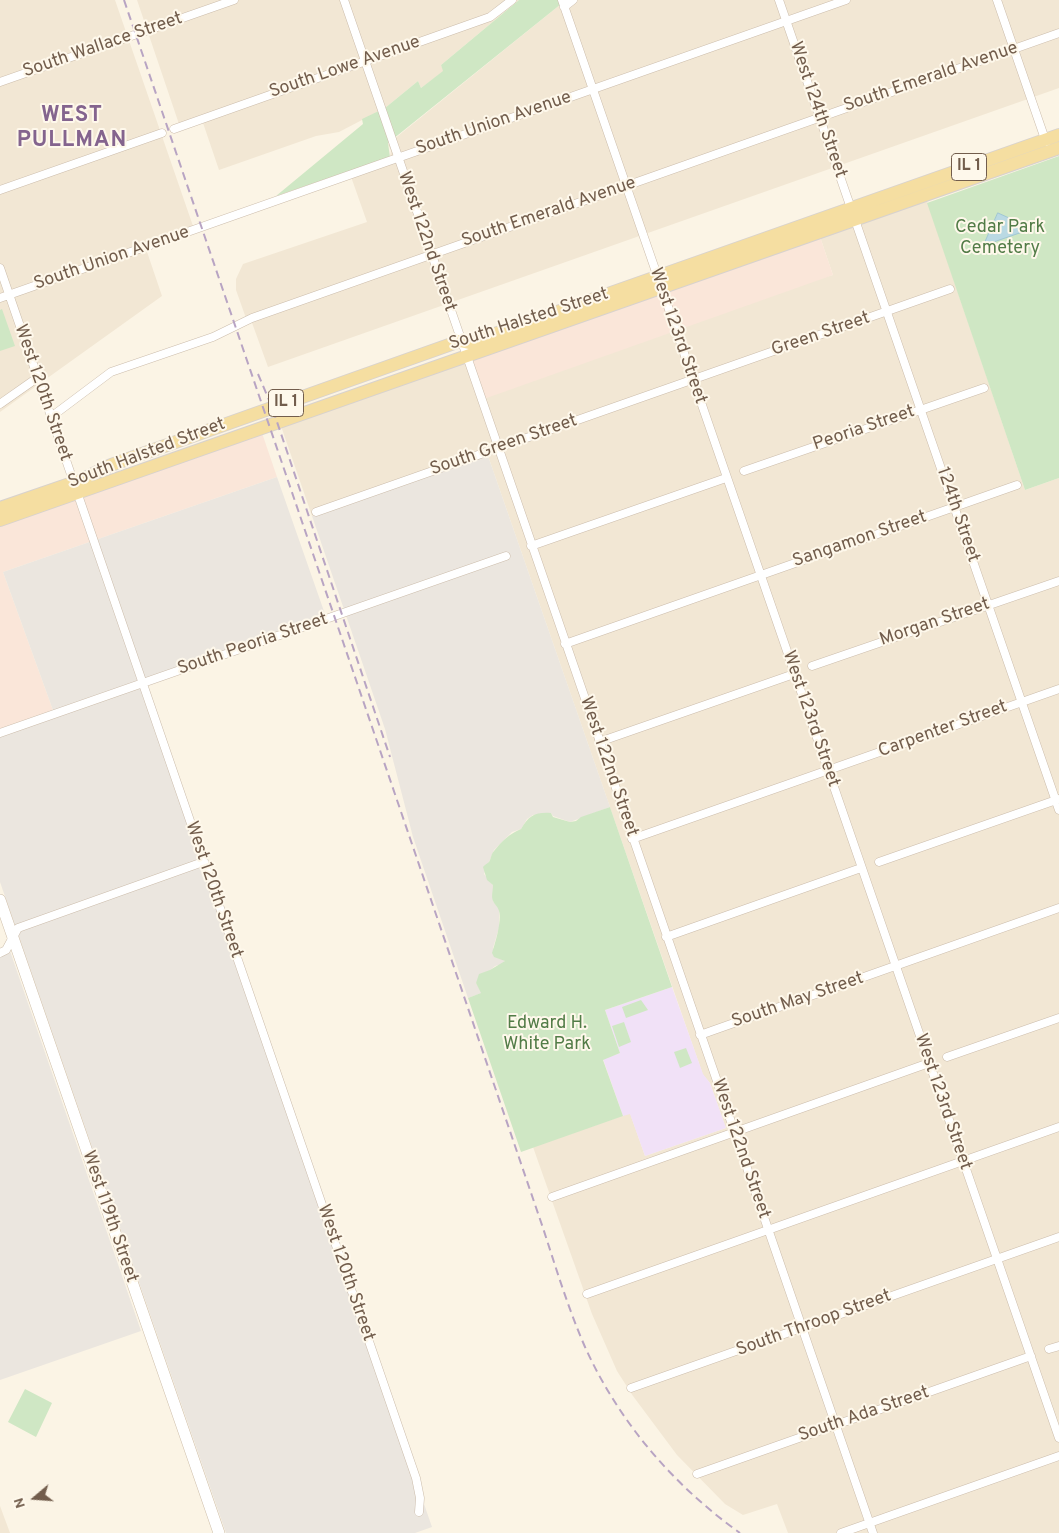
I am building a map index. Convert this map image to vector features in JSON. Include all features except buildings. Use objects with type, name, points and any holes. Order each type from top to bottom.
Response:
[{"type":"main road","name":"South Halsted Street","points":[[0,508],[75,488],[465,355],[658,282],[1051,146],[1059,135]]},
{"type":"main road","name":"South Halsted Street","points":[[0,520],[75,488],[111,465],[460,342],[469,343],[658,282]]},
{"type":"street","name":"South Wallace Street","points":[[0,82],[234,0]]},
{"type":"street","name":"West 122nd Street","points":[[344,0],[460,342],[873,1533]]},
{"type":"street","name":"South Lowe Avenue","points":[[174,129],[490,17],[512,0]]},
{"type":"street","points":[[563,4],[573,0]]},
{"type":"street","name":"West 124th Street","points":[[780,0],[852,214]]},
{"type":"street","name":"South Union Avenue","points":[[0,298],[846,0]]},
{"type":"street","points":[[997,0],[1051,146]]},
{"type":"street","name":"West 123rd Street","points":[[563,4],[1059,1438]]},
{"type":"street","name":"South Emerald Avenue","points":[[51,417],[111,372],[213,336],[252,318],[1059,33]]},
{"type":"street","points":[[0,190],[162,133]]},
{"type":"street","name":"124th Street","points":[[852,214],[1021,702],[1057,799],[1059,810]]},
{"type":"street","name":"West 120th Street","points":[[0,268],[141,684],[416,1478],[420,1498],[419,1512]]},
{"type":"street","name":"Green Street","points":[[692,380],[950,290]]},
{"type":"street","points":[[0,404],[37,378]]},
{"type":"street","name":"South Green Street","points":[[316,512],[692,380]]},
{"type":"street","name":"Peoria Street","points":[[744,471],[984,388]]},
{"type":"street","points":[[531,546],[726,478]]},
{"type":"street","name":"Sangamon Street","points":[[565,644],[1018,485]]},
{"type":"street","name":"South Peoria Street","points":[[0,733],[506,556]]},
{"type":"street","name":"Morgan Street","points":[[812,666],[1059,581]]},
{"type":"street","points":[[599,742],[794,674]]},
{"type":"street","name":"Carpenter Street","points":[[632,839],[1059,689]]},
{"type":"street","points":[[879,862],[1057,799]]},
{"type":"street","points":[[0,953],[6,950],[18,928],[204,862]]},
{"type":"street","points":[[666,937],[861,868]]},
{"type":"street","name":"West 119th Street","points":[[0,900],[219,1533]]},
{"type":"street","name":"South May Street","points":[[700,1035],[1059,908]]},
{"type":"street","points":[[947,1057],[1059,1018]]},
{"type":"street","points":[[552,1197],[929,1064]]},
{"type":"street","points":[[587,1294],[1059,1127]]},
{"type":"street","name":"South Throop Street","points":[[631,1388],[1059,1237]]},
{"type":"street","points":[[1049,1349],[1059,1346]]},
{"type":"street","name":"South Ada Street","points":[[698,1474],[1031,1356]]},
{"type":"street","points":[[841,1533],[1059,1456]]},
{"type":"shaded area","points":[[0,0],[115,0],[193,226],[144,243],[162,296],[0,412]]},
{"type":"shaded area","points":[[137,0],[519,0],[441,65],[444,71],[421,88],[418,81],[385,108],[339,132],[316,136],[219,170],[202,120],[180,127]]},
{"type":"shaded area","points":[[566,0],[1059,0],[1059,88],[268,367],[251,320],[247,321],[236,290],[236,279],[243,264],[367,222],[349,171],[390,157],[391,151],[388,144]]},
{"type":"shaded area","points":[[927,201],[1025,490],[1059,478],[1059,1533],[788,1533],[777,1504],[743,1515],[725,1504],[677,1455],[633,1396],[617,1371],[592,1314],[533,1147],[630,1113],[645,1156],[726,1128],[710,1083],[703,1075],[487,453],[312,516],[281,426],[468,362],[833,275],[820,237]]},
{"type":"shaded area","points":[[820,237],[833,275],[481,400],[468,362]]},
{"type":"shaded area","points":[[262,433],[277,477],[3,572],[54,713],[0,732],[0,526]]},
{"type":"shaded area","points":[[487,453],[610,807],[570,822],[553,816],[551,813],[533,815],[527,819],[521,829],[512,832],[494,850],[484,874],[493,885],[493,901],[499,909],[499,928],[493,948],[499,957],[505,961],[503,964],[495,966],[476,983],[482,993],[468,998],[413,837],[385,729],[312,516]]},
{"type":"shaded area","points":[[277,477],[326,617],[140,683],[432,1527],[415,1533],[226,1533],[0,882],[0,732],[54,713],[3,572]]},
{"type":"shaded area","points":[[10,951],[141,1331],[0,1380],[0,955]]},
{"type":"shaded area","points":[[672,987],[703,1074],[710,1083],[726,1128],[645,1156],[630,1114],[623,1116],[603,1059],[620,1053],[605,1010]]},
{"type":"shaded area","points":[[0,1506],[10,1533],[0,1533]]},
{"type":"green space","points":[[519,0],[566,0],[388,143],[390,157],[276,196],[363,124],[362,119],[385,108],[418,81],[421,88],[443,71],[441,65]]},
{"type":"green space","name":"Cedar Park Cemetery","points":[[1059,156],[1059,478],[1025,490],[927,203]]},
{"type":"green space","points":[[2,309],[15,346],[0,351],[0,310]]},
{"type":"green space","name":"Edward H. White Park","points":[[610,807],[672,987],[605,1010],[620,1053],[603,1060],[623,1116],[521,1152],[468,998],[481,993],[476,983],[479,974],[505,961],[494,957],[492,953],[498,932],[500,915],[492,899],[493,885],[487,880],[483,867],[489,862],[493,852],[503,841],[521,829],[533,815],[551,813],[553,817],[570,822]]},
{"type":"green space","points":[[641,1000],[648,1010],[626,1018],[622,1007]]},
{"type":"green space","points":[[624,1022],[631,1042],[619,1047],[612,1026]]},
{"type":"green space","points":[[686,1048],[692,1063],[680,1068],[674,1052]]},
{"type":"green space","points":[[25,1389],[52,1403],[36,1437],[8,1422]]},
{"type":"water","points":[[998,213],[1029,227],[1031,229],[985,245]]},
{"type":"railway","points":[[124,0],[562,1288],[585,1347],[614,1401],[650,1450],[692,1494],[740,1533]]},
{"type":"railway","points":[[258,374],[272,407],[390,757]]},
{"type":"district","name":"WEST PULLMAN","points":[[72,130]]}]
